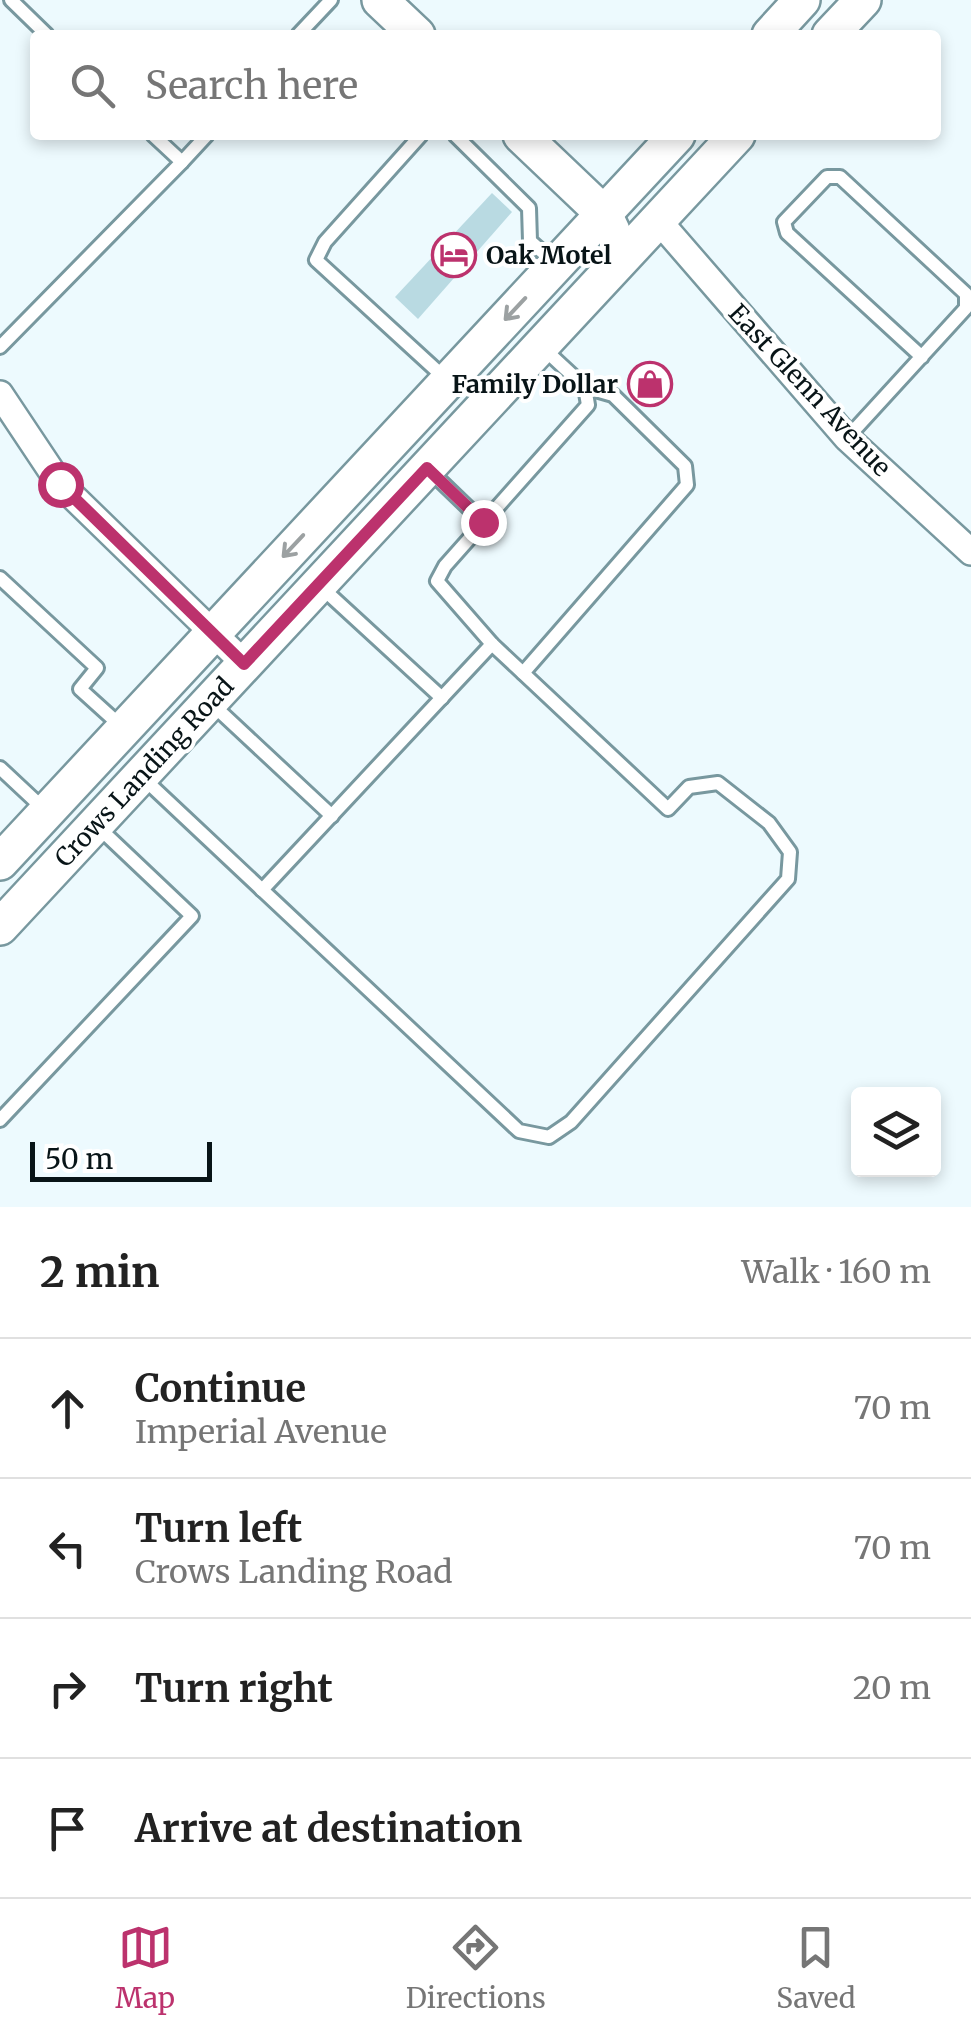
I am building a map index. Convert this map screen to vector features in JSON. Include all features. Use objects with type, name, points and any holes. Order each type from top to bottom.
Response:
[{"type":"main road","points":[[380,0],[412,30]]},
{"type":"main road","points":[[835,30],[863,0]]},
{"type":"main road","points":[[527,140],[604,214],[612,228],[611,238],[541,328],[541,346]]},
{"type":"main road","name":"Crows Landing Road","points":[[1,860],[672,140]]},
{"type":"main road","points":[[658,220],[655,203],[661,192],[704,140]]},
{"type":"main road","name":"Crows Landing Road","points":[[0,926],[732,140]]},
{"type":"main road","points":[[318,585],[317,563],[396,467],[419,413]]},
{"type":"street","name":"East Glenn Avenue","points":[[658,220],[847,438],[971,552]]},
{"type":"street","points":[[0,394],[60,484],[244,664]]},
{"type":"lane","points":[[10,0],[43,30]]},
{"type":"lane","points":[[303,30],[331,0]]},
{"type":"lane","points":[[158,140],[182,162]]},
{"type":"lane","points":[[0,347],[202,140]]},
{"type":"lane","points":[[417,140],[318,251],[316,260],[449,381]]},
{"type":"lane","points":[[460,140],[529,208],[530,241],[556,264]]},
{"type":"lane","points":[[847,438],[922,357],[966,308],[966,294],[840,177],[827,177],[784,222],[787,232],[922,357]]},
{"type":"lane","points":[[524,673],[687,485],[685,466],[661,442],[612,396],[586,387],[541,346]]},
{"type":"lane","points":[[140,776],[519,1131],[549,1137],[571,1122],[788,879],[790,852],[769,824],[718,783],[690,787],[668,808],[492,644],[438,582],[445,566],[588,404],[586,387]]},
{"type":"lane","points":[[427,468],[483,522]]},
{"type":"lane","points":[[0,578],[97,668],[80,689],[124,729]]},
{"type":"lane","points":[[318,585],[442,698]]},
{"type":"lane","points":[[262,890],[492,644]]},
{"type":"lane","points":[[209,702],[332,816]]},
{"type":"lane","points":[[0,768],[46,812]]},
{"type":"lane","points":[[0,1120],[192,916],[95,825]]},
{"type":"building","name":"Oak Motel","points":[[492,193],[512,212],[418,319],[395,297]]},
{"type":"place","name":"Oak Motel","points":[[454,255]]},
{"type":"place","name":"Family Dollar","points":[[650,384]]},
{"type":"route","points":[[60,484],[244,664],[427,468],[483,522]]}]
